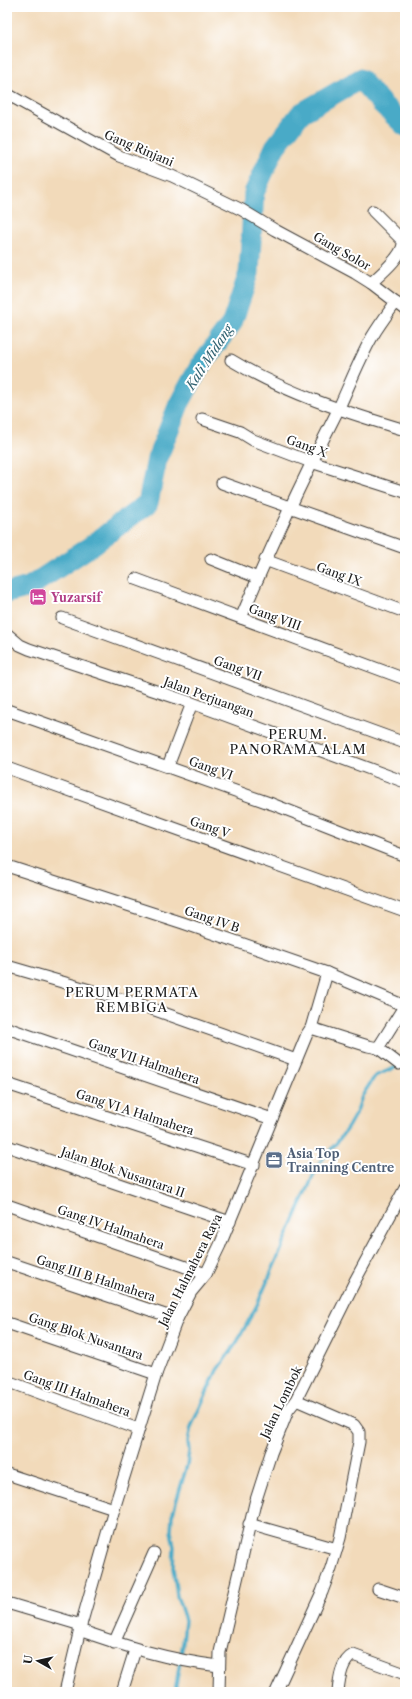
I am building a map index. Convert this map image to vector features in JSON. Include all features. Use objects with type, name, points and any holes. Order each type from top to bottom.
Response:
[{"type":"street","name":"Gang Rinjani","points":[[7,94],[119,156],[172,176],[242,210],[263,222]]},
{"type":"street","points":[[372,283],[400,253],[403,245],[403,241],[374,211]]},
{"type":"street","name":"Gang Solor","points":[[263,222],[372,283],[400,305]]},
{"type":"street","points":[[241,618],[265,560],[290,506],[373,335],[400,305]]},
{"type":"street","points":[[231,360],[256,375],[285,389],[338,409],[405,430]]},
{"type":"street","name":"Gang X","points":[[202,419],[240,432],[253,440],[311,462],[405,492]]},
{"type":"street","points":[[222,483],[405,548]]},
{"type":"street","points":[[211,559],[258,578]]},
{"type":"street","name":"Gang IX","points":[[265,560],[405,612]]},
{"type":"street","name":"Gang VIII","points":[[136,579],[405,679]]},
{"type":"street","name":"Gang VII","points":[[62,618],[405,743]]},
{"type":"street","name":"Jalan Perjuangan","points":[[7,634],[20,645],[29,649],[192,703],[405,782]]},
{"type":"street","points":[[168,766],[192,703]]},
{"type":"street","name":"Gang VI","points":[[7,710],[280,807],[405,856]]},
{"type":"street","name":"Gang V","points":[[7,768],[405,911]]},
{"type":"street","name":"Gang IV B","points":[[7,866],[183,923],[327,973],[405,1005]]},
{"type":"street","points":[[7,966],[138,1004],[296,1060]]},
{"type":"street","name":"Jalan Halmahera Raya","points":[[65,1692],[80,1627],[138,1429],[156,1374],[177,1319],[191,1292],[206,1274],[230,1222],[296,1060],[311,1028],[327,973]]},
{"type":"street","points":[[378,1048],[405,1005]]},
{"type":"street","name":"Gang VII Halmahera","points":[[7,1028],[272,1119]]},
{"type":"street","points":[[311,1028],[378,1048],[399,1064]]},
{"type":"street","name":"Gang VI A Halmahera","points":[[7,1084],[254,1165]]},
{"type":"street","name":"Jalan Blok Nusantara II","points":[[7,1146],[230,1222]]},
{"type":"street","name":"Jalan Lombok","points":[[219,1692],[220,1652],[249,1524],[271,1453],[288,1410],[296,1400],[356,1279],[405,1188]]},
{"type":"street","name":"Gang IV Halmahera","points":[[7,1205],[206,1274]]},
{"type":"street","name":"Gang III B Halmahera","points":[[7,1262],[177,1319]]},
{"type":"street","name":"Gang Blok Nusantara","points":[[7,1323],[156,1374]]},
{"type":"street","name":"Gang III Halmahera","points":[[7,1380],[138,1429]]},
{"type":"street","points":[[276,1692],[322,1592],[337,1549],[356,1461],[358,1432],[354,1425],[296,1400]]},
{"type":"street","points":[[7,1474],[114,1509]]},
{"type":"street","points":[[249,1524],[337,1549]]},
{"type":"street","points":[[114,1643],[154,1554]]},
{"type":"street","points":[[378,1589],[405,1598]]},
{"type":"street","points":[[7,1603],[80,1627],[114,1643],[135,1650],[187,1662],[219,1666]]},
{"type":"street","points":[[122,1692],[135,1650]]},
{"type":"street","points":[[338,1692],[342,1670],[349,1657],[353,1655],[405,1674]]},
{"type":"waterway","name":"Kali Midang","points":[[7,593],[29,587],[91,546],[148,503],[157,459],[179,404],[200,366],[232,323],[249,273],[254,193],[275,147],[301,113],[360,79],[382,104],[405,126]]},
{"type":"waterway","points":[[175,1692],[185,1620],[177,1596],[173,1568],[174,1547],[171,1531],[172,1516],[187,1465],[189,1451],[188,1441],[191,1427],[217,1370],[237,1342],[257,1305],[318,1165],[348,1127],[357,1111],[362,1096],[375,1076],[401,1065],[405,1065]]},
{"type":"place","name":"Yuzarsif","points":[[38,597]]},
{"type":"place","name":"Asia Top Trainning Centre","points":[[274,1160]]},
{"type":"district","name":"PERUM. PANORAMA ALAM","points":[[298,742]]},
{"type":"district","name":"PERUM PERMATA REMBIGA","points":[[132,1000]]}]
